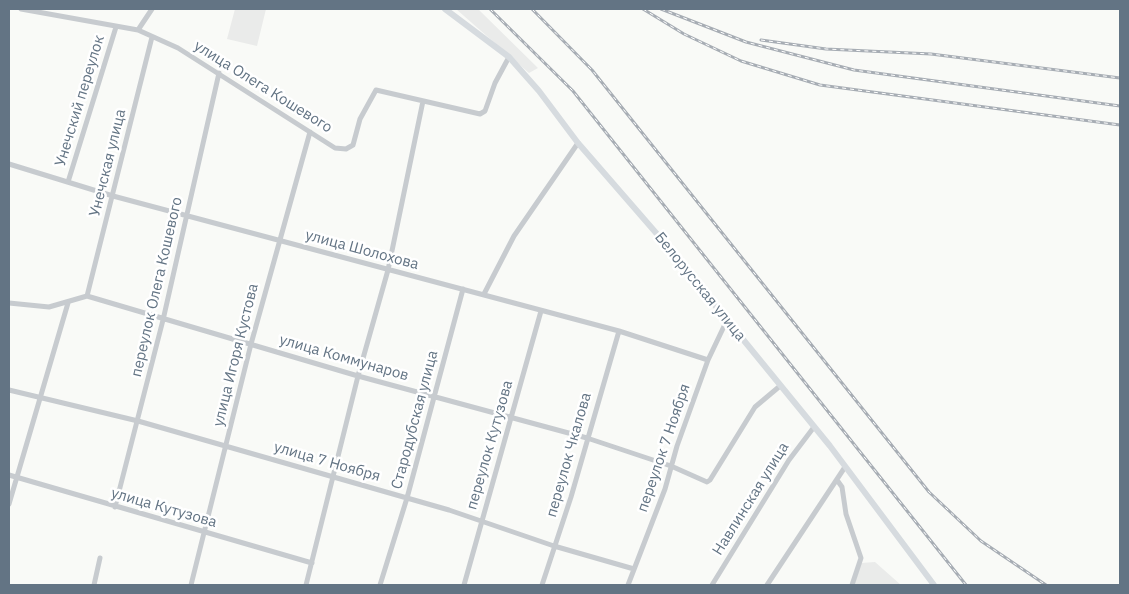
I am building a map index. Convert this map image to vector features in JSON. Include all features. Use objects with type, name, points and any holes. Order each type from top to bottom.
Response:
[{"type":"main road","name":"Белорусская улица","points":[[446,9],[509,57],[539,91],[578,143],[657,234],[814,427],[934,585]]},
{"type":"street","name":"улица Олега Кошевого","points":[[21,9],[138,30],[152,36],[178,48],[219,73],[335,148],[346,149],[353,145],[360,119],[376,90],[480,114],[485,111],[495,83],[509,57]]},
{"type":"street","points":[[138,30],[152,9]]},
{"type":"street","name":"Унечский переулок","points":[[68,182],[116,27]]},
{"type":"street","name":"Унечская улица","points":[[86,296],[113,196],[152,36]]},
{"type":"street","name":"переулок Олега Кошевого","points":[[115,507],[163,320],[219,73]]},
{"type":"street","points":[[306,585],[358,376],[388,270],[423,101]]},
{"type":"street","name":"улица Игоря Кустова","points":[[191,585],[278,240],[310,132]]},
{"type":"street","points":[[484,294],[514,236],[578,143]]},
{"type":"street","name":"улица Шолохова","points":[[9,164],[113,196],[188,214],[388,270],[619,331],[708,360]]},
{"type":"street","name":"Стародубская улица","points":[[380,585],[407,498],[463,289]]},
{"type":"street","points":[[9,303],[49,307],[68,303],[86,296]]},
{"type":"street","name":"улица Коммунаров","points":[[86,296],[358,376],[587,438],[671,466],[705,482],[709,481],[755,407],[780,386]]},
{"type":"street","points":[[9,504],[68,303]]},
{"type":"street","name":"переулок Кутузова","points":[[464,585],[541,311]]},
{"type":"street","name":"переулок 7 Ноября","points":[[628,585],[708,360],[727,320]]},
{"type":"street","name":"переулок Чкалова","points":[[542,585],[571,497],[619,331]]},
{"type":"street","name":"улица 7 Ноября","points":[[9,390],[138,421],[332,476],[449,510],[554,546],[634,569]]},
{"type":"street","name":"Навлинская улица","points":[[712,585],[788,460],[814,427]]},
{"type":"street","points":[[767,585],[845,466]]},
{"type":"street","name":"улица Кутузова","points":[[9,476],[312,563]]},
{"type":"street","points":[[837,480],[842,487],[854,541],[861,558],[852,585]]},
{"type":"street","points":[[94,585],[100,558]]},
{"type":"shaded area","points":[[235,9],[266,9],[257,46],[227,39]]},
{"type":"shaded area","points":[[456,9],[478,9],[538,68],[529,73]]},
{"type":"shaded area","points":[[875,562],[901,585],[851,585],[861,563]]},
{"type":"railway","points":[[490,9],[573,91],[966,585]]},
{"type":"railway","points":[[532,9],[592,70],[929,492],[981,541],[1046,585]]},
{"type":"railway","points":[[643,9],[684,34],[741,61],[820,85],[1120,125]]},
{"type":"railway","points":[[661,9],[746,42],[854,70],[1120,106]]},
{"type":"railway","points":[[761,40],[826,49],[931,54],[1120,78]]}]
